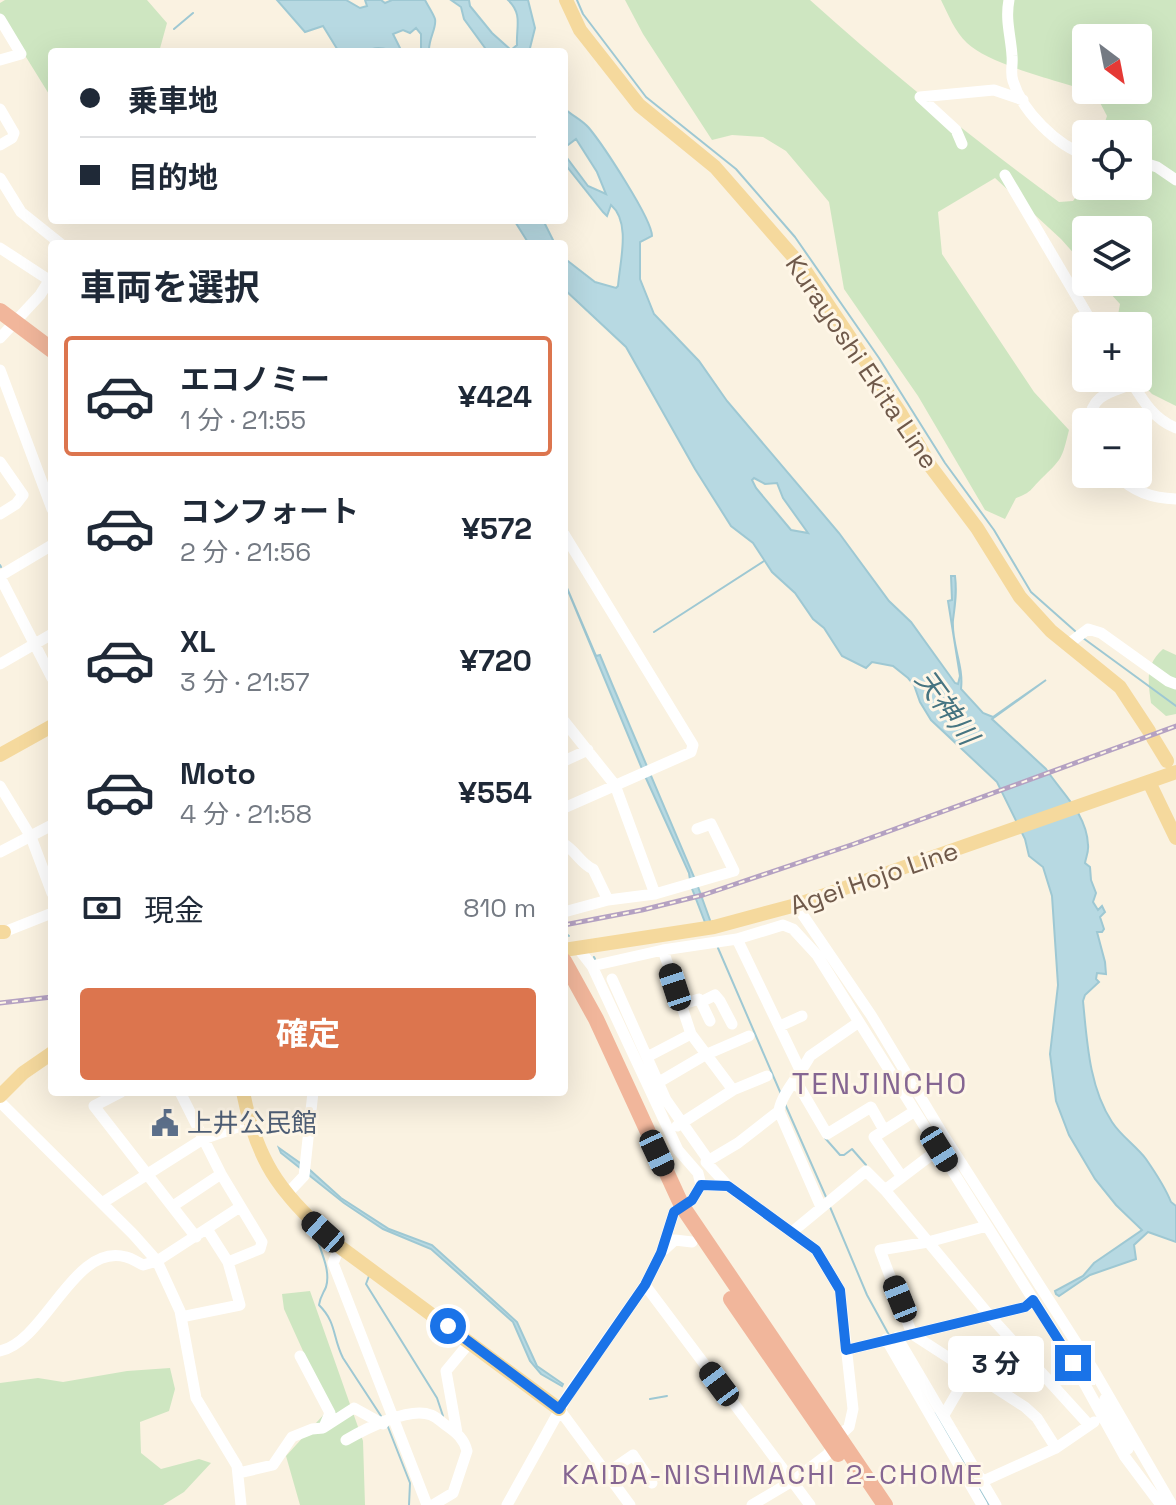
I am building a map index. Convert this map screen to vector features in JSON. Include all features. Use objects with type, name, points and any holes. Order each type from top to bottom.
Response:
[{"type":"highway","points":[[0,311],[6,328],[48,358]]},
{"type":"highway","points":[[6,328],[48,348]]},
{"type":"highway","points":[[568,968],[596,1019],[692,1242],[885,1505]]},
{"type":"highway","points":[[568,990],[678,1209],[836,1442],[873,1505]]},
{"type":"main road","name":"Kurayoshi Ekita Line","points":[[566,0],[580,30],[639,105],[715,167],[804,269],[901,414],[931,467],[977,528],[1020,597],[1035,616],[1067,645],[1120,687],[1172,766]]},
{"type":"main road","points":[[0,755],[48,728]]},
{"type":"main road","name":"Agei Hojo Line","points":[[571,949],[714,927],[803,903],[1145,784],[1172,766]]},
{"type":"main road","points":[[1145,784],[1176,838]]},
{"type":"main road","points":[[0,1096],[23,1073],[48,1056]]},
{"type":"main road","points":[[244,1096],[249,1123],[268,1169],[286,1195],[340,1247],[559,1409]]},
{"type":"street","points":[[1009,0],[1007,18],[1013,60],[1011,78],[1051,135],[1072,149]]},
{"type":"street","points":[[0,19],[21,54],[0,60]]},
{"type":"street","points":[[962,144],[956,130],[920,97],[994,90],[1024,100]]},
{"type":"street","points":[[0,145],[12,138],[14,133],[1,112]]},
{"type":"street","points":[[1152,165],[1175,178]]},
{"type":"street","points":[[1005,175],[1086,312]]},
{"type":"street","points":[[0,178],[21,212],[56,240]]},
{"type":"street","points":[[0,248],[48,278]]},
{"type":"street","points":[[6,328],[48,284]]},
{"type":"street","points":[[0,370],[48,498]]},
{"type":"street","points":[[1091,408],[1098,397],[1108,392]]},
{"type":"street","points":[[1136,392],[1162,423],[1176,428]]},
{"type":"street","points":[[0,462],[23,495],[16,504],[0,514]]},
{"type":"street","points":[[1132,488],[1152,498],[1176,499]]},
{"type":"street","points":[[568,541],[693,745],[691,752],[568,806]]},
{"type":"street","points":[[48,547],[0,576],[48,670]]},
{"type":"street","points":[[1067,645],[1088,629],[1101,633],[1176,684]]},
{"type":"street","points":[[0,664],[48,636]]},
{"type":"street","points":[[568,726],[615,785],[655,894]]},
{"type":"street","points":[[568,759],[588,750]]},
{"type":"street","points":[[0,786],[31,837],[48,882]]},
{"type":"street","points":[[568,911],[608,900],[655,894],[734,871],[711,824],[697,829]]},
{"type":"street","points":[[0,852],[48,827]]},
{"type":"street","points":[[568,846],[593,869],[608,900]]},
{"type":"street","points":[[803,903],[944,1136],[1093,1369],[1172,1505]]},
{"type":"street","points":[[2,932],[48,915]]},
{"type":"street","points":[[592,966],[663,950],[737,939],[783,925],[793,929],[817,955],[1094,1397],[1102,1417],[1130,1463],[1161,1505]]},
{"type":"street","points":[[737,939],[801,1072]]},
{"type":"street","points":[[571,949],[592,966],[653,1085],[709,1161]]},
{"type":"street","points":[[663,950],[691,1034],[733,1090]]},
{"type":"street","points":[[507,1505],[559,1409],[645,1285],[678,1209],[692,1200],[701,1185],[698,1173],[678,1150],[669,1131],[647,1057],[612,979]]},
{"type":"street","points":[[701,1002],[715,995],[732,1024]]},
{"type":"street","points":[[680,1005],[699,999],[710,1021]]},
{"type":"street","points":[[780,1026],[802,1016]]},
{"type":"street","points":[[821,1207],[779,1111],[780,1102],[810,1056],[859,1022]]},
{"type":"street","points":[[647,1057],[691,1034]]},
{"type":"street","points":[[653,1085],[705,1055],[749,1036]]},
{"type":"street","points":[[669,1131],[733,1090],[767,1076]]},
{"type":"street","points":[[794,1084],[800,1088],[827,1134],[871,1107],[884,1130]]},
{"type":"street","points":[[113,1096],[94,1106],[196,1237]]},
{"type":"street","points":[[182,1096],[221,1174],[262,1242],[260,1249],[228,1262]]},
{"type":"street","points":[[286,1195],[304,1176],[313,1096]]},
{"type":"street","points":[[0,1102],[157,1261],[181,1317],[196,1398],[230,1452],[239,1473],[241,1505]]},
{"type":"street","points":[[752,1505],[794,1480],[836,1442],[849,1427],[853,1409],[838,1284],[816,1250],[728,1186],[706,1162],[738,1143],[779,1111]]},
{"type":"street","points":[[902,1177],[874,1137],[915,1111]]},
{"type":"street","points":[[102,1203],[203,1139],[249,1123]]},
{"type":"street","points":[[885,1190],[939,1149]]},
{"type":"street","points":[[792,1232],[866,1171],[989,1315],[1089,1425]]},
{"type":"street","points":[[173,1206],[221,1174]]},
{"type":"street","points":[[701,1185],[728,1186]]},
{"type":"street","points":[[0,1351],[31,1333],[60,1292],[102,1258],[127,1257],[143,1265],[157,1261],[240,1207]]},
{"type":"street","points":[[987,1226],[928,1242],[880,1250],[912,1334],[1025,1407],[1037,1418],[1056,1448]]},
{"type":"street","points":[[181,1317],[240,1305],[228,1262],[207,1229]]},
{"type":"street","points":[[661,1253],[675,1240],[692,1242]]},
{"type":"street","points":[[340,1247],[333,1263],[430,1505],[453,1493],[467,1449],[457,1433],[446,1371],[470,1342]]},
{"type":"street","points":[[645,1285],[810,1505]]},
{"type":"street","points":[[846,1350],[1025,1307],[1033,1300]]},
{"type":"street","points":[[891,1338],[944,1415],[996,1505]]},
{"type":"street","points":[[891,1338],[982,1505]]},
{"type":"street","points":[[300,1356],[330,1413],[323,1428]]},
{"type":"street","points":[[1093,1369],[1129,1450],[1130,1463]]},
{"type":"street","points":[[944,1415],[969,1372]]},
{"type":"street","points":[[239,1473],[273,1465],[292,1437],[323,1428],[354,1408],[383,1424]]},
{"type":"street","points":[[559,1409],[630,1505]]},
{"type":"street","points":[[346,1440],[372,1426],[407,1414],[431,1415],[457,1433]]},
{"type":"street","points":[[971,1486],[1056,1448],[1102,1417]]},
{"type":"street","points":[[607,1473],[633,1455],[652,1483]]},
{"type":"green space","points":[[5,0],[147,0],[167,23],[160,48],[48,48],[48,93],[0,15],[0,3]]},
{"type":"green space","points":[[625,0],[810,0],[932,104],[1059,202],[1152,200],[1152,120],[1106,120],[1107,116],[1101,104],[1152,104],[1152,24],[1072,24],[1072,86],[1009,66],[978,51],[959,34],[941,0],[1176,0],[1176,406],[1150,392],[1152,312],[1119,312],[1120,304],[1113,296],[1152,296],[1152,216],[1072,216],[1072,251],[995,178],[938,212],[942,254],[1034,392],[1069,430],[1063,453],[1057,462],[1030,490],[1016,498],[1005,519],[985,510],[918,396],[844,289],[829,202],[786,151],[763,137],[732,135],[712,140],[643,34]]},
{"type":"green space","points":[[1163,649],[1176,655],[1176,714],[1166,716],[1151,703],[1149,680],[1153,661]]},
{"type":"green space","points":[[310,1291],[363,1441],[365,1505],[300,1505],[286,1456],[326,1412],[313,1373],[284,1309],[282,1294]]},
{"type":"green space","points":[[170,1368],[175,1389],[169,1411],[140,1422],[141,1453],[161,1469],[199,1459],[211,1463],[184,1492],[163,1505],[0,1505],[0,1383],[38,1378],[63,1382],[127,1371]]},
{"type":"water","points":[[277,0],[346,0],[360,8],[367,6],[365,0],[385,3],[392,0],[425,0],[435,22],[429,48],[421,48],[421,34],[416,28],[410,33],[403,30],[393,34],[400,48],[337,48],[323,26],[305,32]]},
{"type":"water","points":[[451,0],[469,0],[470,6],[492,33],[509,48],[485,48],[464,19],[461,7]]},
{"type":"water","points":[[508,0],[528,0],[535,28],[530,48],[513,48],[517,45],[518,21],[516,10]]},
{"type":"water","name":"天神川","points":[[568,111],[596,137],[626,182],[650,227],[652,236],[640,242],[640,279],[654,314],[699,361],[727,401],[839,533],[889,601],[911,622],[955,683],[958,684],[960,676],[948,601],[952,600],[951,576],[955,576],[956,582],[953,629],[961,672],[961,689],[983,713],[993,717],[1046,680],[992,719],[1046,769],[1072,804],[1087,834],[1085,863],[1090,867],[1096,893],[1093,902],[1098,910],[1102,906],[1105,912],[1100,917],[1104,929],[1097,932],[1106,974],[1097,973],[1099,982],[1083,1001],[1094,1079],[1112,1122],[1146,1159],[1176,1206],[1176,1242],[1148,1232],[1134,1245],[1136,1259],[1090,1275],[1059,1296],[1056,1294],[1055,1291],[1083,1276],[1094,1263],[1142,1230],[1095,1179],[1069,1135],[1056,1101],[1050,1054],[1058,985],[1052,896],[1043,867],[1029,856],[1025,839],[997,782],[931,720],[908,678],[893,666],[872,662],[866,668],[842,656],[824,628],[813,619],[795,593],[772,572],[753,543],[731,526],[626,347],[568,293],[568,261],[595,282],[616,288],[623,242],[617,212],[611,205],[607,216],[568,168],[568,159],[588,186],[606,194],[597,172],[576,139],[568,145]],"holes":[[[754,478],[765,484],[777,483],[783,498],[808,533],[791,530],[752,480]]]},
{"type":"water","points":[[516,224],[545,224],[553,240],[526,240]]},
{"type":"water","points":[[568,590],[596,656],[600,655],[711,923],[706,925],[689,873],[645,776]]},
{"type":"water","points":[[279,1148],[341,1198],[389,1229],[432,1245],[517,1322],[537,1366],[562,1386],[541,1374],[530,1361],[513,1322],[431,1249],[383,1229],[344,1203],[281,1153]]},
{"type":"waterway","points":[[577,0],[583,14],[646,97],[736,169],[795,237],[879,358],[945,463],[994,530],[1031,592],[1075,631]]},
{"type":"waterway","points":[[174,29],[193,13]]},
{"type":"waterway","points":[[654,632],[764,561]]},
{"type":"waterway","points":[[1083,638],[1176,706]]},
{"type":"waterway","points":[[718,948],[781,1094]]},
{"type":"waterway","points":[[785,1104],[826,1197]]},
{"type":"waterway","points":[[825,1138],[840,1155],[852,1149],[866,1165]]},
{"type":"waterway","points":[[830,1207],[867,1295],[889,1335]]},
{"type":"waterway","points":[[316,1236],[327,1275],[319,1305],[332,1324],[343,1358],[381,1416]]},
{"type":"waterway","points":[[369,1276],[366,1284],[437,1398],[443,1416]]},
{"type":"waterway","points":[[650,1399],[667,1396]]},
{"type":"waterway","points":[[935,1413],[974,1480]]},
{"type":"waterway","points":[[388,1427],[410,1483],[409,1505]]},
{"type":"waterway","points":[[980,1489],[989,1505]]},
{"type":"railway","points":[[568,924],[703,895],[854,844],[1176,726]]},
{"type":"railway","points":[[0,1003],[48,997]]},
{"type":"place","name":"上井公民館","points":[[165,1123]]},
{"type":"district","name":"TENJINCHO","points":[[880,1084]]},
{"type":"district","name":"KAIDA-NISHIMACHI 2-CHOME","points":[[773,1474]]},
{"type":"route","points":[[448,1326],[559,1409],[645,1285],[661,1253],[674,1212],[692,1200],[701,1185],[718,1184],[728,1186],[816,1250],[840,1290],[846,1350],[1025,1307],[1033,1300],[1073,1363]]}]
